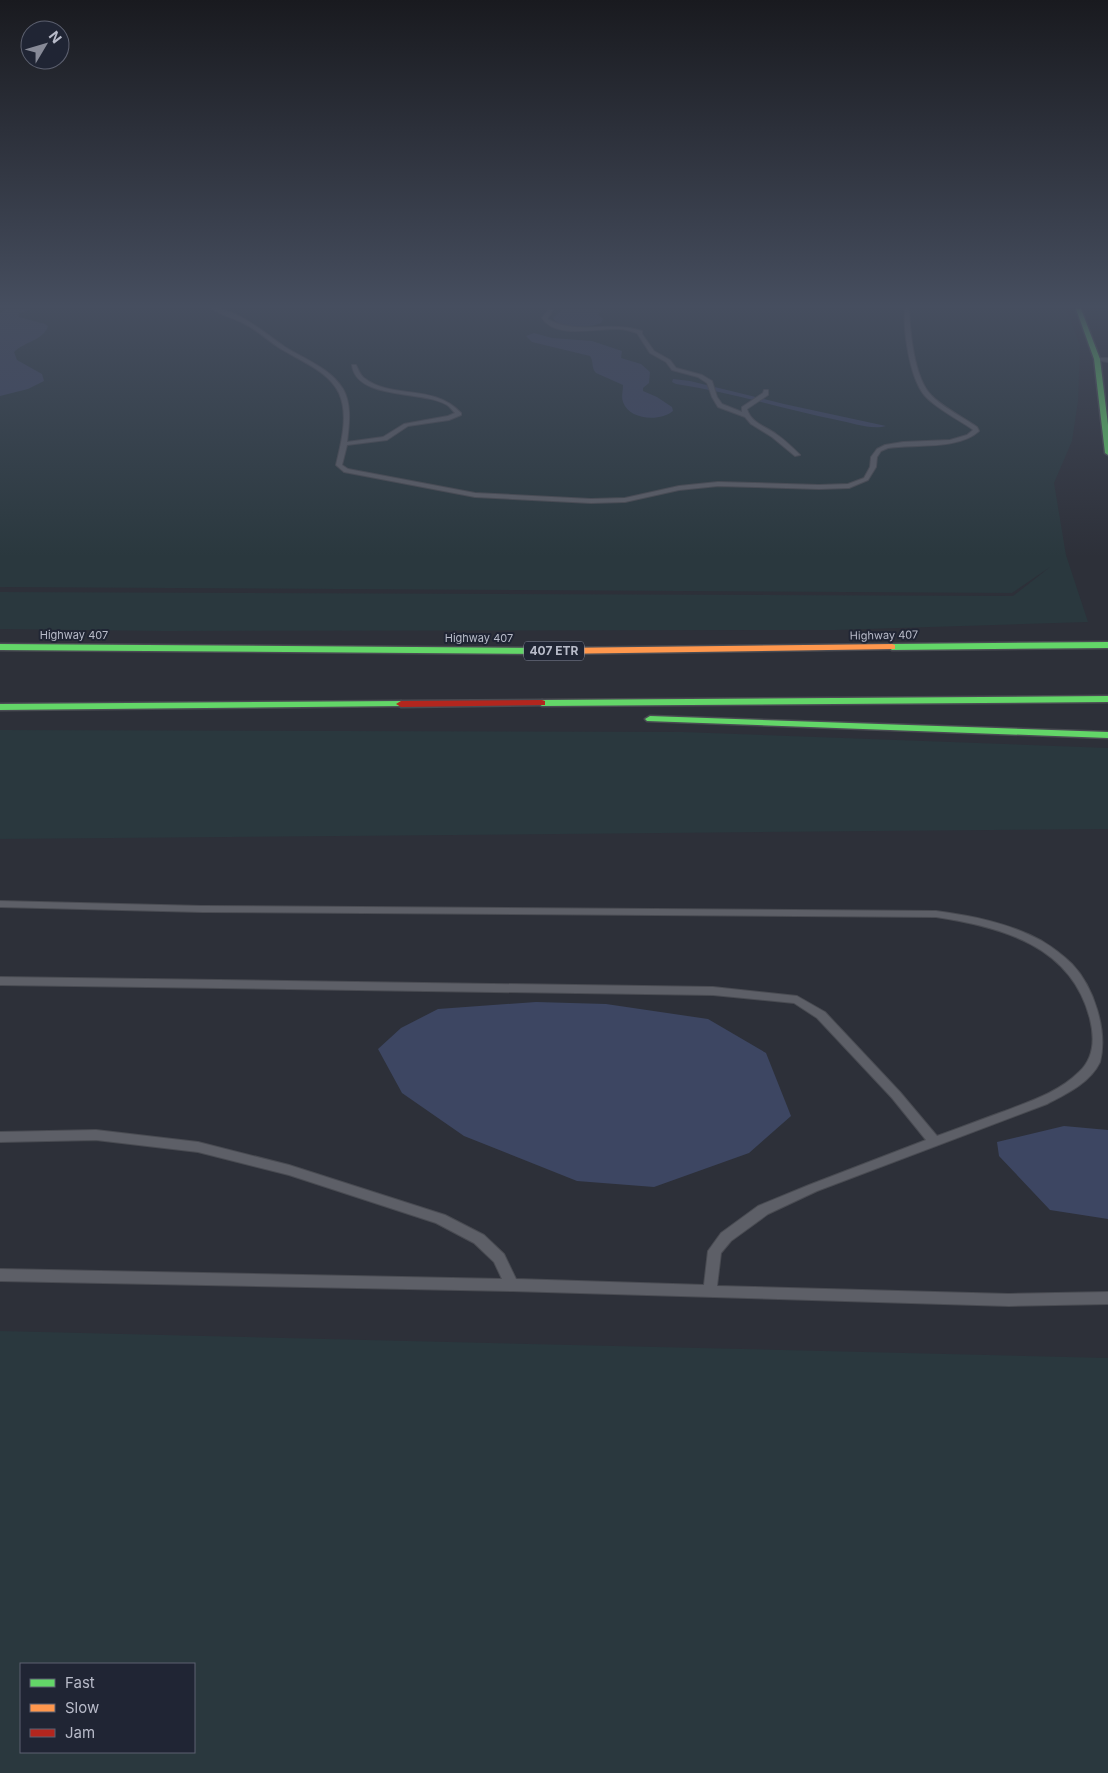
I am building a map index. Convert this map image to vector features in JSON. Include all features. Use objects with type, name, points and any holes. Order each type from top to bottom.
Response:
[{"type":"main road","points":[[1104,392],[1108,453]]},
{"type":"main road","name":"Highway 407","points":[[0,647],[532,651],[1108,645]]},
{"type":"main road","points":[[0,708],[1108,699]]},
{"type":"main road","points":[[555,703],[620,714]]},
{"type":"main road","points":[[638,718],[1108,734]]},
{"type":"lane","points":[[341,392],[346,405],[344,444],[339,464],[346,471],[475,495],[590,501],[625,500],[679,488],[718,484],[849,486],[866,479],[873,467],[874,457],[879,450],[887,446],[950,442],[969,436],[976,431],[975,428],[929,397],[925,392]]},
{"type":"lane","points":[[344,444],[385,439],[406,425],[449,418],[459,414],[456,409],[442,400],[401,392]]},
{"type":"lane","points":[[712,392],[718,405],[745,415],[779,439],[797,456]]},
{"type":"lane","points":[[745,415],[744,408],[766,394],[766,392]]},
{"type":"lane","points":[[0,904],[241,910],[936,914],[981,921],[1018,934],[1046,949],[1069,967],[1084,988],[1097,1015],[1100,1041],[1095,1061],[1078,1082],[1043,1101],[813,1188],[763,1210],[726,1237],[716,1251],[710,1290]]},
{"type":"lane","points":[[0,981],[713,991],[797,1000],[821,1015],[896,1095],[934,1142]]},
{"type":"lane","points":[[0,1137],[96,1135],[198,1147],[288,1170],[440,1219],[479,1240],[499,1258],[512,1285]]},
{"type":"lane","points":[[0,1275],[512,1285],[1009,1300],[1108,1298]]},
{"type":"shaded area","points":[[0,392],[1078,392],[1072,441],[1054,483],[1066,555],[1088,622],[835,630],[164,631],[0,629],[0,592],[1013,596],[1050,567],[1012,593],[0,587]]},
{"type":"shaded area","points":[[0,730],[683,732],[1108,748],[1108,829],[0,839]]},
{"type":"shaded area","points":[[0,1331],[1108,1358],[1108,1773],[0,1773]]},
{"type":"water","points":[[0,392],[17,392],[0,396]]},
{"type":"water","points":[[622,392],[645,392],[672,407],[673,411],[661,417],[638,416],[626,408]]},
{"type":"water","points":[[719,392],[734,392],[886,426],[868,427]]},
{"type":"water","points":[[536,1002],[606,1004],[708,1019],[766,1053],[791,1116],[749,1153],[654,1187],[577,1181],[464,1136],[402,1093],[378,1049],[401,1028],[438,1009]]},
{"type":"water","points":[[1064,1126],[1108,1130],[1108,1219],[1050,1210],[999,1156],[997,1142]]},
{"type":"traffic: fast","points":[[1101,392],[1108,453]]},
{"type":"traffic: fast","points":[[892,647],[1108,645]]},
{"type":"traffic: fast","points":[[0,647],[555,651]]},
{"type":"traffic: fast","points":[[542,703],[1108,699]]},
{"type":"traffic: fast","points":[[0,707],[401,704]]},
{"type":"traffic: fast","points":[[650,719],[1108,735]]},
{"type":"traffic: slow","points":[[555,651],[892,647]]},
{"type":"traffic: jam","points":[[401,704],[542,703]]}]
